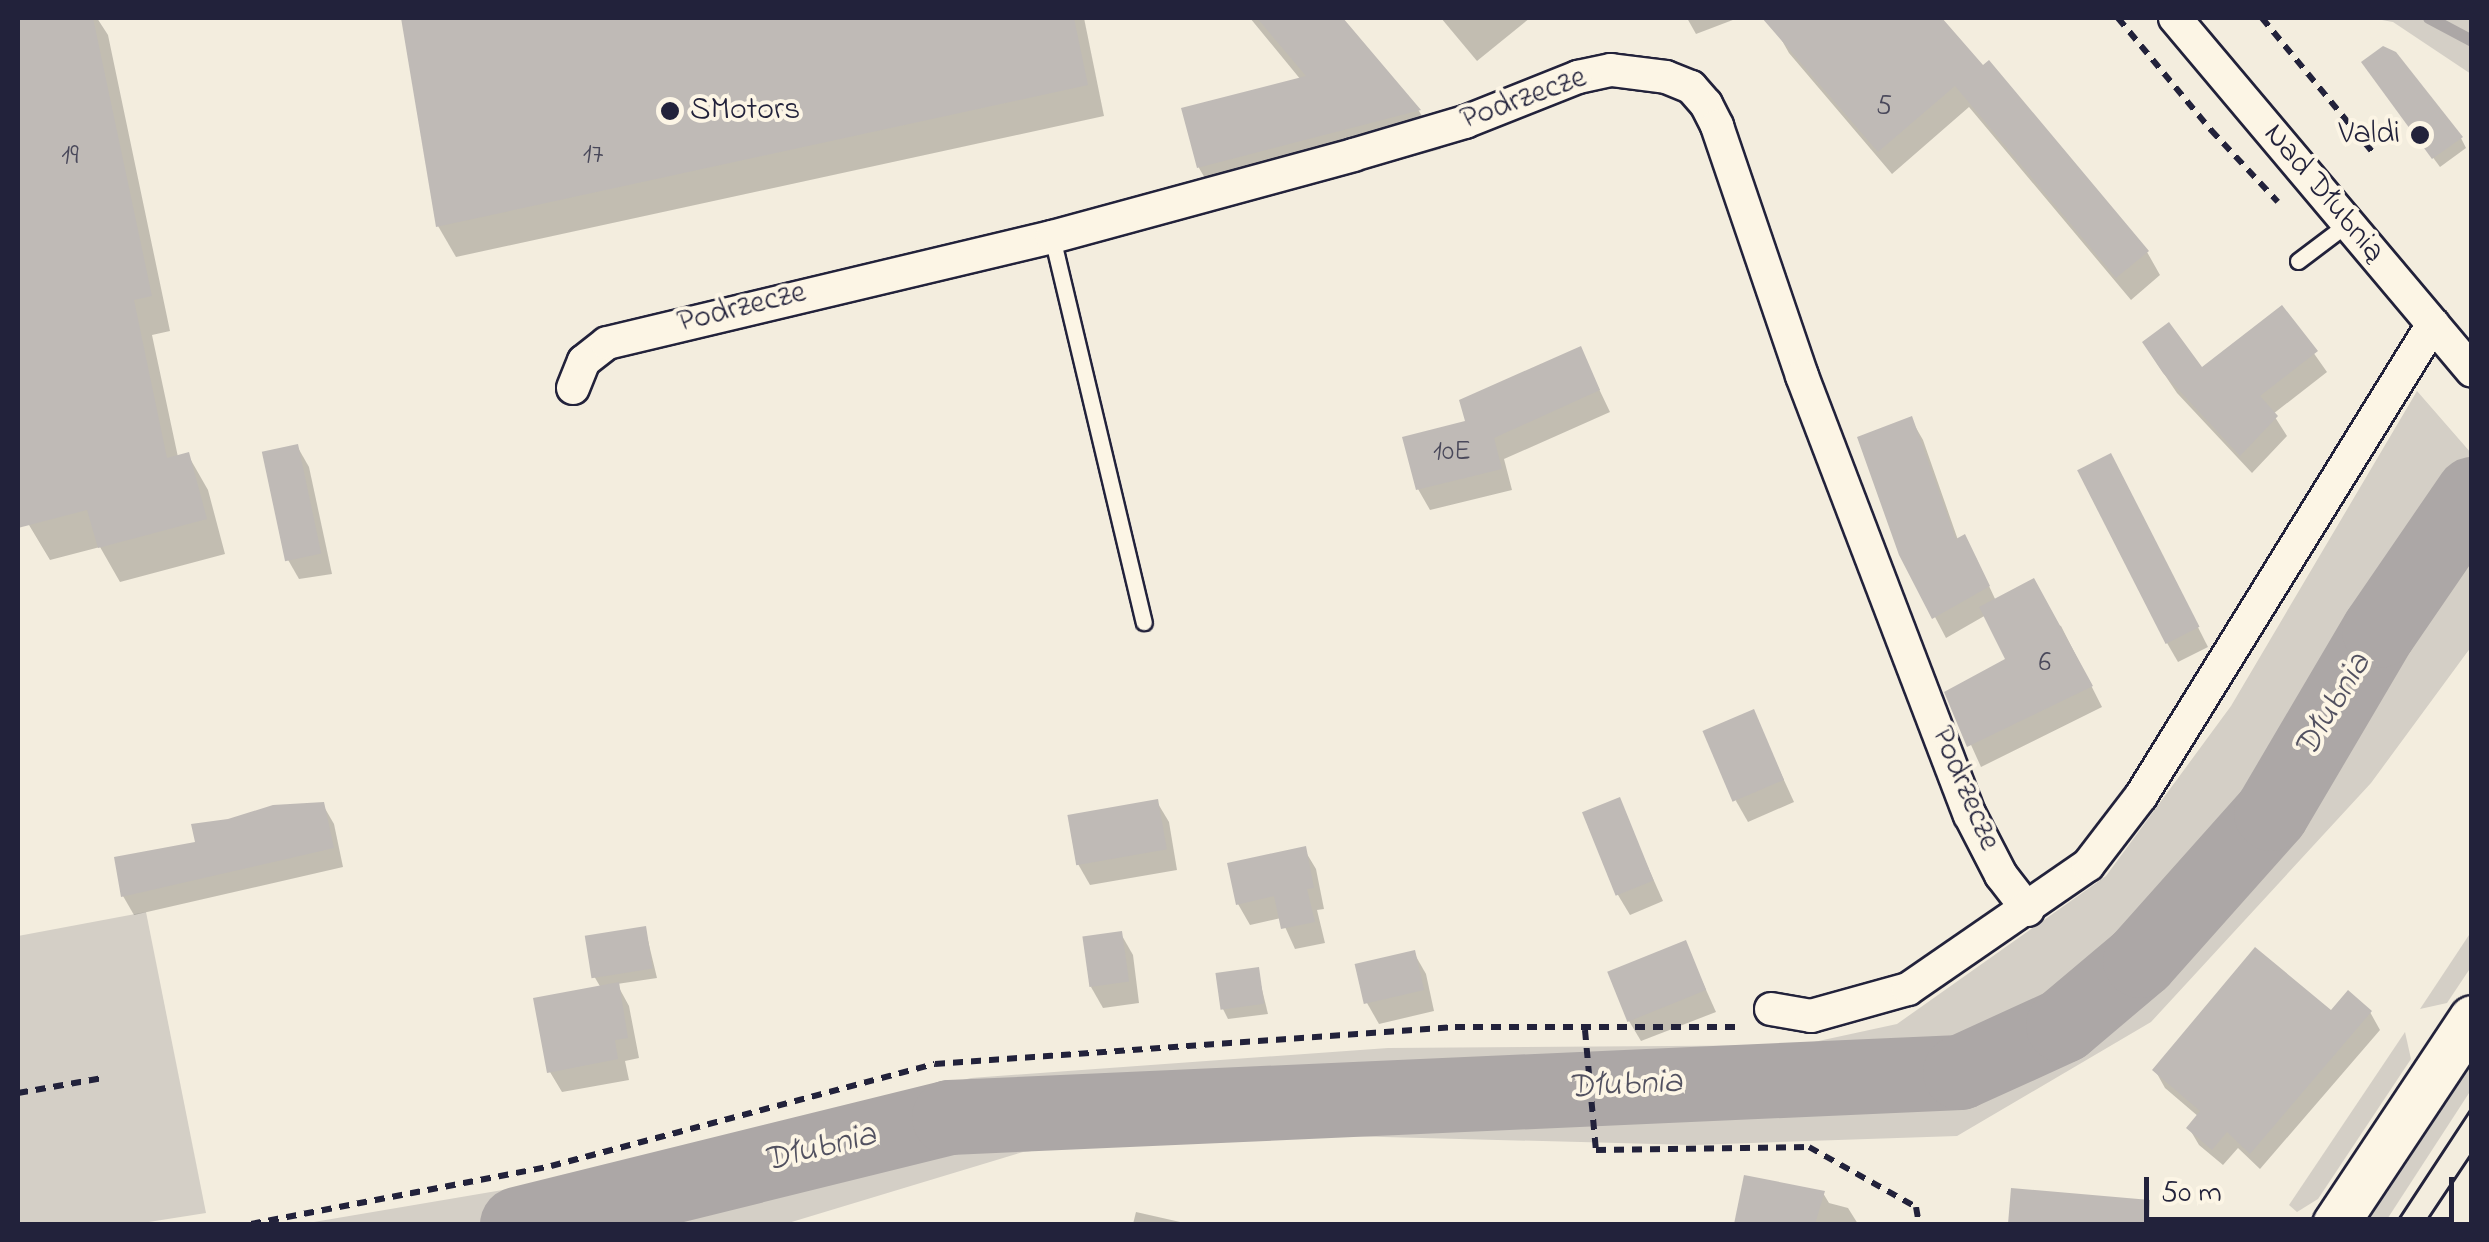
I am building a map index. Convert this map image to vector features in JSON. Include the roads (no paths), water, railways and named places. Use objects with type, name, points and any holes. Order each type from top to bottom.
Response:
[{"type":"main road","points":[[2335,1224],[2472,1018]]},
{"type":"street","name":"Nad Dłubnią","points":[[2175,18],[2465,362]]},
{"type":"street","name":"Podrzecze","points":[[574,388],[584,361],[607,343],[1052,237],[1465,122],[1578,77],[1610,70],[1638,72],[1691,87],[1717,126],[1802,376],[1970,815],[2002,875],[2028,910]]},
{"type":"street","points":[[1770,1009],[1811,1016],[1908,989],[2028,910],[2088,864],[2141,796],[2432,324]]},
{"type":"lane","points":[[2298,262],[2347,224]]},
{"type":"lane","points":[[1052,237],[1144,622]]},
{"type":"waterway","points":[[2429,18],[2472,41]]},
{"type":"waterway","name":"Dłubnia","points":[[517,1224],[949,1117],[1960,1072],[2063,1025],[2140,960],[2271,813],[2379,630],[2472,494]]},
{"type":"tram line","points":[[2395,1224],[2472,1107]]},
{"type":"tram line","points":[[2424,1224],[2472,1152]]},
{"type":"place","name":"SMotors","points":[[670,111]]},
{"type":"place","name":"Valdi","points":[[2420,135]]}]
